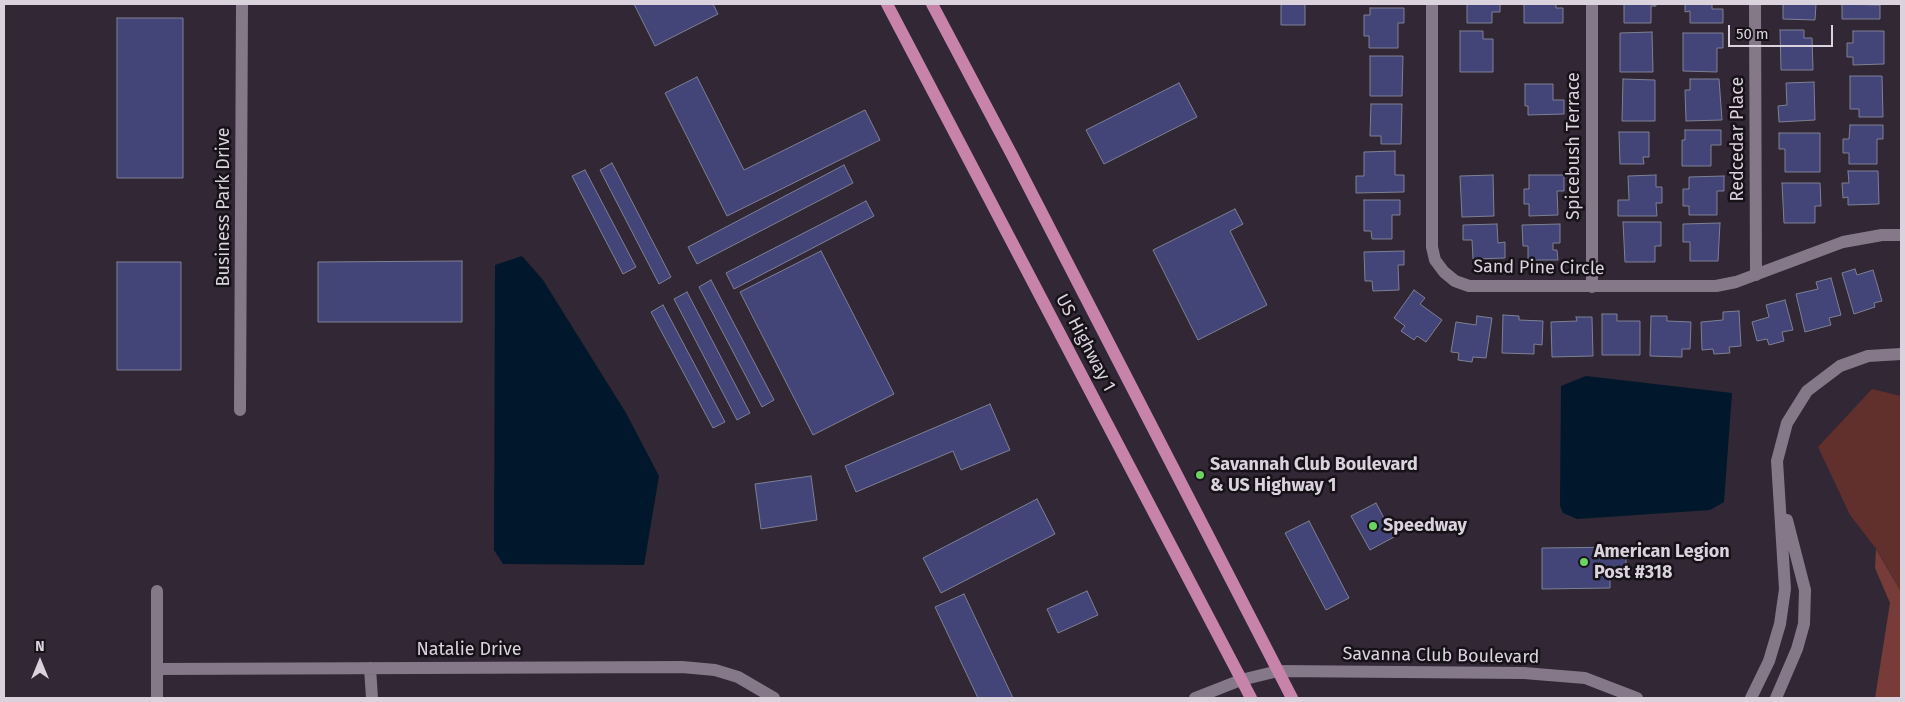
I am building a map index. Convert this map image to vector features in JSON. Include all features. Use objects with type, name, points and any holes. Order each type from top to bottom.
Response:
[{"type":"main road","name":"US Highway 1","points":[[888,4],[1251,698]]},
{"type":"main road","name":"US Highway 1","points":[[932,4],[1292,698]]},
{"type":"street","name":"Business Park Drive","points":[[240,410],[242,4]]},
{"type":"street","name":"Sand Pine Circle","points":[[1432,4],[1432,247],[1435,260],[1444,272],[1455,281],[1468,286],[1716,286],[1756,275],[1843,242],[1865,237],[1901,235]]},
{"type":"street","name":"Spicebush Terrace","points":[[1592,4],[1592,287]]},
{"type":"street","name":"Redcedar Place","points":[[1755,4],[1756,275]]},
{"type":"street","points":[[1751,698],[1768,661],[1780,624],[1785,589],[1777,461],[1782,435],[1792,412],[1807,390],[1828,373],[1853,360],[1882,354],[1901,354]]},
{"type":"street","points":[[1776,698],[1797,649],[1804,624],[1806,590],[1778,489]]},
{"type":"street","points":[[157,698],[158,591]]},
{"type":"street","name":"Natalie Drive","points":[[158,669],[690,667],[715,670],[738,677],[774,698]]},
{"type":"street","points":[[370,668],[372,698]]},
{"type":"street","name":"Savanna Club Boulevard","points":[[1196,698],[1241,680],[1278,671],[1524,673],[1585,678],[1637,698]]},
{"type":"shaded area","points":[[1872,389],[1901,396],[1901,592],[1877,550],[1850,515],[1818,447]]},
{"type":"shaded area","points":[[1876,549],[1901,592],[1901,698],[1875,698],[1890,603],[1875,568]]},
{"type":"water","points":[[522,256],[543,280],[626,413],[659,476],[644,565],[503,564],[494,550],[495,265]]},
{"type":"water","points":[[1586,376],[1732,393],[1724,502],[1710,510],[1577,519],[1563,513],[1560,506],[1561,386]]},
{"type":"building","points":[[634,4],[713,4],[718,14],[655,46]]},
{"type":"building","points":[[1281,4],[1305,4],[1305,25],[1281,25]]},
{"type":"building","points":[[1467,4],[1500,4],[1500,12],[1492,12],[1492,23],[1467,23]]},
{"type":"building","points":[[1524,4],[1556,4],[1556,8],[1563,8],[1563,23],[1524,23]]},
{"type":"building","points":[[1624,4],[1656,4],[1656,6],[1651,6],[1651,23],[1624,23]]},
{"type":"building","points":[[1685,4],[1712,4],[1712,9],[1723,9],[1723,23],[1690,23],[1690,11],[1685,12]]},
{"type":"building","points":[[1783,4],[1816,4],[1815,20],[1783,19]]},
{"type":"building","points":[[1842,4],[1880,5],[1880,19],[1842,19]]},
{"type":"building","points":[[1370,8],[1404,8],[1404,23],[1398,23],[1398,48],[1369,48],[1369,36],[1364,36],[1364,15],[1370,15]]},
{"type":"building","points":[[117,18],[183,18],[183,178],[117,178]]},
{"type":"building","points":[[1780,30],[1804,30],[1804,38],[1812,38],[1813,70],[1781,70]]},
{"type":"building","points":[[1460,31],[1483,31],[1483,39],[1493,39],[1493,72],[1460,72]]},
{"type":"building","points":[[1853,31],[1884,31],[1884,64],[1853,65],[1853,57],[1847,57],[1847,43],[1853,43]]},
{"type":"building","points":[[1652,32],[1653,72],[1620,72],[1620,33]]},
{"type":"building","points":[[1683,33],[1723,33],[1723,48],[1717,48],[1717,72],[1683,71]]},
{"type":"building","points":[[1370,56],[1403,56],[1402,96],[1370,96]]},
{"type":"building","points":[[1850,76],[1882,76],[1883,117],[1859,117],[1859,109],[1850,109]]},
{"type":"building","points":[[697,77],[744,170],[865,110],[880,140],[727,216],[665,93]]},
{"type":"building","points":[[1623,79],[1655,80],[1655,121],[1622,121]]},
{"type":"building","points":[[1690,79],[1719,79],[1722,120],[1686,121],[1685,90],[1690,90]]},
{"type":"building","points":[[1814,82],[1815,120],[1779,122],[1778,106],[1787,105],[1786,83]]},
{"type":"building","points":[[1179,83],[1197,117],[1104,164],[1086,130]]},
{"type":"building","points":[[1525,84],[1553,84],[1553,100],[1564,100],[1564,114],[1528,115],[1528,106],[1525,106]]},
{"type":"building","points":[[1371,104],[1402,104],[1401,144],[1381,144],[1381,136],[1370,136]]},
{"type":"building","points":[[1850,125],[1883,125],[1883,139],[1877,139],[1877,164],[1849,164],[1849,153],[1843,153],[1843,139],[1849,139]]},
{"type":"building","points":[[1685,130],[1721,130],[1721,145],[1711,145],[1711,166],[1682,166],[1682,140],[1685,140]]},
{"type":"building","points":[[1619,132],[1649,132],[1649,157],[1643,157],[1644,164],[1620,164]]},
{"type":"building","points":[[1779,133],[1820,133],[1820,172],[1785,172],[1785,149],[1779,149]]},
{"type":"building","points":[[1395,151],[1395,175],[1404,175],[1404,192],[1356,193],[1356,176],[1364,176],[1364,152]]},
{"type":"building","points":[[612,163],[671,277],[659,284],[600,170]]},
{"type":"building","points":[[844,165],[853,183],[697,264],[688,247]]},
{"type":"building","points":[[585,170],[636,267],[623,274],[572,176]]},
{"type":"building","points":[[1848,171],[1878,171],[1879,204],[1848,205],[1848,197],[1843,198],[1842,183],[1849,183]]},
{"type":"building","points":[[1493,175],[1494,216],[1462,217],[1460,176]]},
{"type":"building","points":[[1529,175],[1564,175],[1564,191],[1557,191],[1558,215],[1529,216],[1529,204],[1524,204],[1524,189],[1529,189]]},
{"type":"building","points":[[1656,175],[1656,187],[1662,187],[1662,203],[1656,203],[1657,216],[1618,216],[1618,200],[1629,200],[1628,176]]},
{"type":"building","points":[[1724,176],[1724,191],[1717,191],[1717,215],[1689,215],[1689,206],[1683,206],[1683,189],[1689,189],[1689,177]]},
{"type":"building","points":[[1782,183],[1820,183],[1821,206],[1815,206],[1815,223],[1784,223]]},
{"type":"building","points":[[1364,200],[1400,200],[1400,215],[1392,215],[1392,239],[1372,239],[1371,231],[1364,231]]},
{"type":"building","points":[[866,201],[874,216],[734,289],[726,273]]},
{"type":"building","points":[[1235,209],[1243,224],[1230,231],[1267,305],[1198,340],[1153,250]]},
{"type":"building","points":[[1623,222],[1661,222],[1661,246],[1655,246],[1655,262],[1625,262]]},
{"type":"building","points":[[1720,223],[1718,261],[1690,261],[1690,242],[1683,242],[1683,224]]},
{"type":"building","points":[[1497,224],[1498,243],[1505,242],[1505,258],[1473,259],[1472,240],[1463,240],[1463,225]]},
{"type":"building","points":[[1560,224],[1560,243],[1553,243],[1553,250],[1557,250],[1558,260],[1528,260],[1528,246],[1523,246],[1522,225]]},
{"type":"building","points":[[821,251],[894,394],[813,435],[740,292]]},
{"type":"building","points":[[1404,251],[1404,265],[1398,265],[1399,290],[1373,291],[1372,281],[1365,281],[1364,252]]},
{"type":"building","points":[[462,261],[462,322],[318,322],[318,262]]},
{"type":"building","points":[[117,262],[181,262],[181,370],[117,370]]},
{"type":"building","points":[[1855,269],[1857,275],[1873,270],[1882,301],[1874,303],[1875,307],[1854,314],[1842,273]]},
{"type":"building","points":[[1831,278],[1841,315],[1829,318],[1831,325],[1805,332],[1796,294],[1818,289],[1816,282]]},
{"type":"building","points":[[711,280],[774,400],[762,407],[699,287]]},
{"type":"building","points":[[1414,290],[1425,298],[1420,304],[1442,320],[1426,342],[1417,336],[1414,340],[1401,331],[1405,326],[1394,318]]},
{"type":"building","points":[[687,292],[750,413],[737,420],[674,299]]},
{"type":"building","points":[[1785,300],[1793,330],[1782,332],[1784,341],[1769,345],[1767,339],[1757,341],[1752,322],[1769,317],[1766,305]]},
{"type":"building","points":[[663,305],[725,422],[713,428],[651,312]]},
{"type":"building","points":[[1739,311],[1741,346],[1729,347],[1730,353],[1714,354],[1713,349],[1702,350],[1701,322],[1723,320],[1723,312]]},
{"type":"building","points":[[1602,314],[1617,314],[1617,321],[1640,321],[1640,355],[1602,355]]},
{"type":"building","points":[[1503,315],[1519,316],[1519,320],[1543,321],[1542,345],[1534,344],[1534,354],[1502,353]]},
{"type":"building","points":[[1477,316],[1492,318],[1486,358],[1473,357],[1472,362],[1458,360],[1459,353],[1451,352],[1456,322],[1476,325]]},
{"type":"building","points":[[1651,316],[1667,316],[1667,321],[1691,322],[1690,349],[1682,349],[1682,357],[1650,356]]},
{"type":"building","points":[[1576,317],[1592,317],[1593,356],[1552,357],[1551,322],[1577,321]]},
{"type":"building","points":[[990,404],[1010,450],[961,470],[953,451],[856,492],[845,466]]},
{"type":"building","points":[[811,476],[817,520],[761,529],[755,484]]},
{"type":"building","points":[[1037,499],[1055,534],[941,593],[923,558]]},
{"type":"building","name":"Speedway","points":[[1376,503],[1394,537],[1370,550],[1351,516]]},
{"type":"building","points":[[1309,521],[1349,598],[1326,610],[1285,533]]},
{"type":"building","name":"American Legion Post #318","points":[[1626,547],[1626,577],[1610,577],[1610,588],[1542,589],[1542,548]]},
{"type":"building","points":[[1087,591],[1098,615],[1058,633],[1047,609]]},
{"type":"building","points":[[964,594],[1013,698],[978,698],[935,607]]},
{"type":"place","name":"Savannah Club Boulevard & US Highway 1","points":[[1200,475]]},
{"type":"place","name":"Speedway","points":[[1373,526]]},
{"type":"place","name":"American Legion Post #318","points":[[1584,562]]}]
